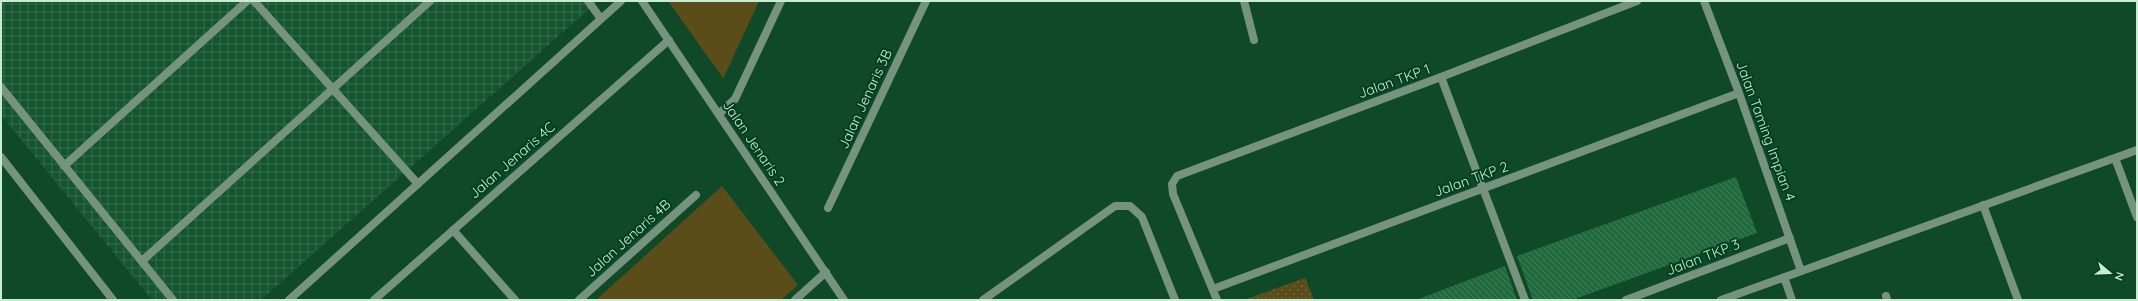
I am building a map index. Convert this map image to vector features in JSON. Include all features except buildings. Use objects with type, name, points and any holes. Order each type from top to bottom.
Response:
[{"type":"street","points":[[64,166],[247,1]]},
{"type":"street","points":[[254,1],[418,184]]},
{"type":"street","points":[[142,261],[430,1]]},
{"type":"street","points":[[588,1],[601,19]]},
{"type":"street","points":[[289,300],[621,1]]},
{"type":"street","name":"Jalan Jenaris 2","points":[[642,1],[844,300]]},
{"type":"street","points":[[719,114],[735,99],[780,1]]},
{"type":"street","name":"Jalan Jenaris 3B","points":[[828,208],[926,1]]},
{"type":"street","points":[[1244,1],[1254,40]]},
{"type":"street","name":"Jalan TKP 1","points":[[1212,289],[1173,194],[1172,184],[1177,176],[1441,77],[1637,1]]},
{"type":"street","name":"Jalan Taming Impian 4","points":[[1704,1],[1739,93],[1801,271]]},
{"type":"street","name":"Jalan Jenaris 4C","points":[[374,300],[668,40]]},
{"type":"street","points":[[1441,77],[1525,300]]},
{"type":"street","points":[[1,87],[173,300]]},
{"type":"street","name":"Jalan TKP 2","points":[[1212,289],[1739,93]]},
{"type":"street","points":[[1721,300],[2137,150]]},
{"type":"street","points":[[1,157],[113,300]]},
{"type":"street","points":[[2115,158],[2137,217]]},
{"type":"street","points":[[2129,195],[2137,192]]},
{"type":"street","name":"Jalan Jenaris 4B","points":[[578,300],[696,195]]},
{"type":"street","points":[[1983,205],[2018,300]]},
{"type":"street","points":[[983,300],[1115,206],[1130,206],[1142,216],[1175,300]]},
{"type":"street","points":[[453,230],[515,300]]},
{"type":"street","name":"Jalan TKP 3","points":[[1626,300],[1790,238]]},
{"type":"street","points":[[795,300],[826,272]]},
{"type":"street","points":[[1784,277],[1792,300]]},
{"type":"street","points":[[1212,289],[1217,300]]},
{"type":"shaded area","points":[[1,1],[598,1],[261,300],[152,300],[1,115]]},
{"type":"shaded area","points":[[668,1],[759,1],[723,79],[723,78]]},
{"type":"shaded area","points":[[722,186],[798,285],[781,300],[596,300]]},
{"type":"shaded area","points":[[1305,278],[1314,300],[1244,300]]}]
